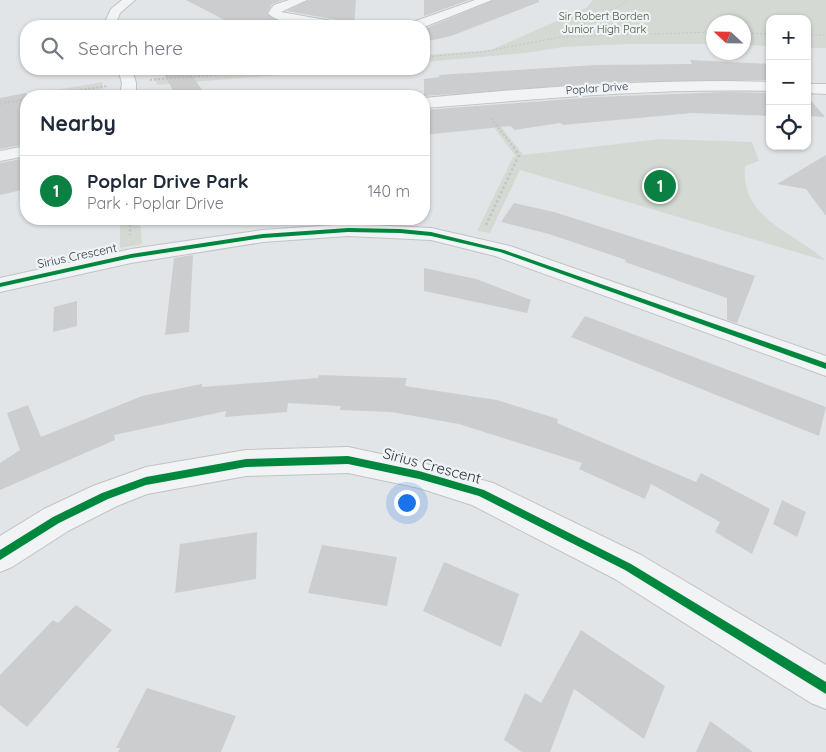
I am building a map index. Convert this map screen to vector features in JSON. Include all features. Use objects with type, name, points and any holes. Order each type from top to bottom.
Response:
[{"type":"street","points":[[111,20],[115,11],[129,0]]},
{"type":"street","points":[[301,0],[278,7],[274,13],[279,16],[302,20]]},
{"type":"street","points":[[430,21],[486,0]]},
{"type":"street","name":"Poplar Drive","points":[[430,102],[656,84],[766,87]]},
{"type":"street","points":[[811,88],[826,89]]},
{"type":"street","points":[[0,156],[20,152]]},
{"type":"street","name":"Sirius Crescent","points":[[0,285],[131,256],[263,236],[348,230],[400,231],[502,250],[826,366]]},
{"type":"street","name":"Sirius Crescent","points":[[0,555],[56,520],[104,496],[146,481],[246,463],[348,460],[419,475],[481,493],[628,567],[826,688]]},
{"type":"path","points":[[572,37],[578,28],[595,15],[618,7],[628,0]]},
{"type":"path","points":[[430,56],[482,52],[518,44],[572,37],[706,32]]},
{"type":"path","points":[[751,33],[766,34]]},
{"type":"path","points":[[811,34],[826,35]]},
{"type":"path","points":[[78,90],[127,82],[212,75]]},
{"type":"path","points":[[475,98],[519,154],[515,167],[476,244]]},
{"type":"path","points":[[0,104],[20,100]]},
{"type":"green space","name":"Sir Robert Borden Junior High Park","points":[[593,0],[826,0],[826,48],[811,48],[811,15],[766,15],[766,46],[751,45],[751,15],[706,15],[706,44],[630,44],[563,47],[526,53],[430,61],[430,55],[491,50],[586,8]]},
{"type":"green space","points":[[193,75],[277,75],[157,85],[155,78]]},
{"type":"green space","points":[[102,82],[103,89],[97,90],[57,90]]},
{"type":"green space","points":[[20,96],[20,103],[0,107],[0,100]]},
{"type":"green space","points":[[489,111],[523,155],[660,139],[752,142],[759,161],[745,166],[746,184],[751,199],[760,212],[772,222],[826,261],[520,170],[490,233],[477,231],[513,157],[516,157],[483,112]]},
{"type":"green space","points":[[120,225],[140,225],[142,244],[120,248]]},
{"type":"building","points":[[186,0],[283,0],[272,4],[267,14],[277,20],[224,20]]},
{"type":"building","points":[[309,0],[356,0],[354,20],[337,20],[287,11]]},
{"type":"building","points":[[424,0],[469,0],[424,16]]},
{"type":"building","points":[[494,0],[539,0],[539,2],[451,36],[430,41],[430,27]]},
{"type":"building","points":[[690,60],[766,64],[766,80],[613,82],[430,96],[430,90],[424,90],[424,79],[440,77],[438,75],[596,65],[692,64]]},
{"type":"building","points":[[165,75],[192,75],[202,90],[173,90]]},
{"type":"building","points":[[726,92],[766,93],[766,116],[692,113],[563,125],[560,123],[514,130],[511,126],[430,134],[430,110],[596,97]]},
{"type":"building","points":[[20,94],[20,145],[0,149],[0,98]]},
{"type":"building","points":[[811,101],[825,117],[811,116]]},
{"type":"building","points":[[826,155],[826,216],[806,189],[777,184]]},
{"type":"building","points":[[20,159],[20,190],[0,195],[0,163]]},
{"type":"building","points":[[514,203],[554,212],[755,276],[737,323],[727,320],[727,298],[625,262],[626,260],[549,234],[501,222]]},
{"type":"building","points":[[193,255],[189,332],[165,335],[174,258]]},
{"type":"building","points":[[424,268],[476,279],[531,300],[527,313],[424,291]]},
{"type":"building","points":[[77,301],[77,326],[53,332],[54,307]]},
{"type":"building","points":[[585,316],[826,407],[819,436],[571,337]]},
{"type":"building","points":[[319,375],[407,378],[405,386],[497,400],[558,419],[557,423],[696,482],[701,473],[770,509],[752,554],[715,532],[720,522],[651,484],[645,499],[579,469],[582,463],[459,424],[391,412],[340,410],[341,406],[288,403],[287,412],[225,417],[226,411],[114,435],[115,440],[0,490],[0,463],[20,450],[7,413],[28,405],[41,437],[142,396],[202,384],[202,387],[318,378]]},
{"type":"building","points":[[782,500],[806,512],[797,537],[773,524]]},
{"type":"building","points":[[257,532],[256,579],[175,593],[180,544]]},
{"type":"building","points":[[322,545],[397,557],[387,606],[308,593]]},
{"type":"building","points":[[444,562],[519,594],[501,647],[423,611]]},
{"type":"building","points":[[76,605],[112,630],[27,727],[0,705],[0,675],[53,620],[58,623]]},
{"type":"building","points":[[581,630],[665,686],[644,739],[574,689],[550,752],[522,752],[504,740],[525,693],[541,703]]},
{"type":"building","points":[[147,688],[236,716],[221,752],[118,752],[120,748],[116,748]]},
{"type":"building","points":[[710,721],[753,752],[696,752]]},
{"type":"cycle path","points":[[0,285],[131,256],[263,236],[348,230],[400,231],[431,234],[502,251],[826,366]]},
{"type":"cycle path","points":[[0,555],[56,520],[105,496],[146,481],[246,463],[348,460],[419,475],[481,493],[628,567],[826,688]]},
{"type":"place","name":"Poplar Drive Park","points":[[660,186]]}]
